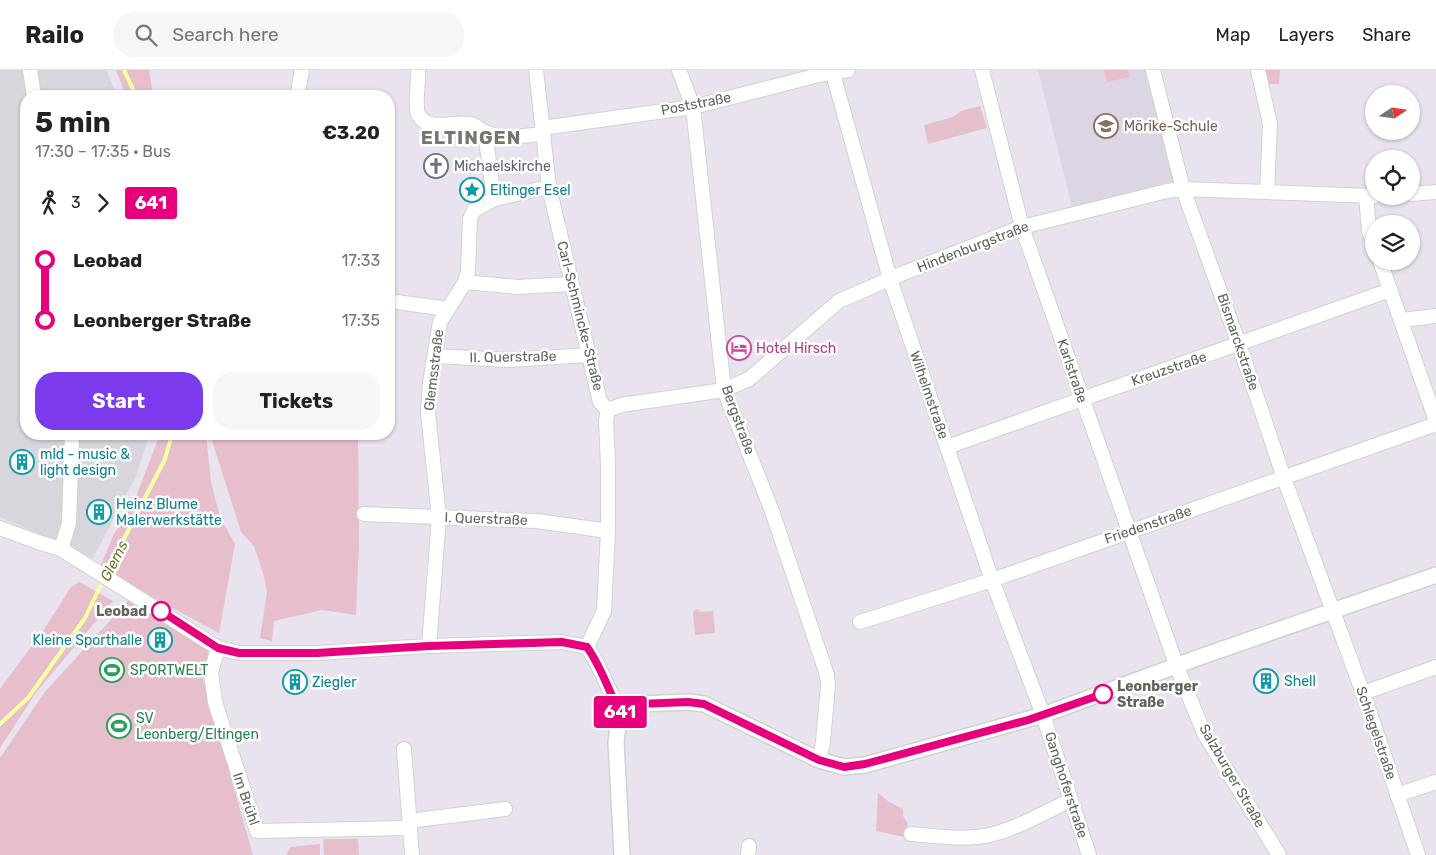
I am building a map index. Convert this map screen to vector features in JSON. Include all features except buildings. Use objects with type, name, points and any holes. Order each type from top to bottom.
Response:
[{"type":"street","points":[[30,70],[33,90]]},
{"type":"street","points":[[298,90],[302,70]]},
{"type":"street","name":"Poststraße","points":[[418,70],[417,112],[420,118],[426,122],[438,125],[471,124],[484,132],[506,137],[693,107],[819,74],[848,70]]},
{"type":"street","name":"Carl-Schmincke-Straße","points":[[536,70],[549,187],[600,402],[608,410],[606,420],[608,531],[604,611],[587,647]]},
{"type":"street","name":"Bergstraße","points":[[679,70],[693,107],[724,390],[772,511],[827,675],[828,685],[823,742],[819,760]]},
{"type":"street","name":"Karlstraße","points":[[982,70],[1022,227],[1177,667]]},
{"type":"street","name":"Bismarckstraße","points":[[1153,70],[1183,189],[1239,344],[1284,478],[1333,611]]},
{"type":"street","points":[[1258,70],[1270,124],[1267,192]]},
{"type":"street","name":"Wilhelmstraße","points":[[833,71],[890,279],[992,580],[1043,715]]},
{"type":"street","points":[[484,132],[494,199]]},
{"type":"street","name":"Glemsstraße","points":[[429,646],[440,517],[428,413],[430,383],[436,356],[440,322],[465,282],[468,272],[470,219],[474,210],[494,199],[549,187]]},
{"type":"street","name":"Hindenburgstraße","points":[[608,410],[621,405],[724,390],[749,378],[839,301],[1022,227],[1167,191],[1183,189],[1365,196]]},
{"type":"street","points":[[1420,193],[1436,192]]},
{"type":"street","points":[[1383,270],[1436,422]]},
{"type":"street","points":[[465,282],[517,286],[571,284]]},
{"type":"street","name":"Kreuzstraße","points":[[947,447],[1390,290]]},
{"type":"street","points":[[395,302],[448,309]]},
{"type":"street","points":[[1402,320],[1436,316]]},
{"type":"street","name":"II. Querstraße","points":[[436,356],[507,360],[590,355]]},
{"type":"street","name":"Friedenstraße","points":[[860,622],[992,580],[1284,478],[1436,422]]},
{"type":"street","points":[[61,549],[69,523],[72,440]]},
{"type":"street","name":"I. Querstraße","points":[[364,514],[537,521],[608,531]]},
{"type":"street","points":[[0,528],[61,549],[218,648],[239,653],[317,653],[429,646],[562,642],[587,647],[597,662],[621,715],[616,742],[622,855]]},
{"type":"street","points":[[621,715],[639,704],[688,702],[704,704],[819,760],[844,767],[865,764],[1043,715],[1436,575]]},
{"type":"street","name":"Schlegelstraße","points":[[1333,611],[1418,855]]},
{"type":"street","name":"Im Brühl","points":[[218,648],[211,672],[214,702],[257,832],[410,824]]},
{"type":"street","name":"Salzburger Straße","points":[[1177,667],[1204,733],[1279,855]]},
{"type":"street","points":[[1363,694],[1436,667]]},
{"type":"street","name":"Ganghoferstraße","points":[[1043,715],[1089,855]]},
{"type":"street","points":[[404,749],[412,855]]},
{"type":"street","points":[[1397,795],[1436,782]]},
{"type":"street","points":[[911,834],[958,838],[984,836],[1012,828],[1071,800]]},
{"type":"street","points":[[410,824],[504,809]]},
{"type":"shaded area","points":[[0,70],[106,70],[114,90],[20,90],[20,440],[148,440],[136,476],[93,558],[0,517]]},
{"type":"shaded area","points":[[116,70],[149,70],[152,90],[124,90]]},
{"type":"shaded area","name":"Mörike-Schule","points":[[1038,70],[1147,70],[1174,181],[1072,207]]},
{"type":"shaded area","points":[[1104,70],[1128,70],[1129,77],[1107,82]]},
{"type":"shaded area","points":[[1265,70],[1280,70],[1279,84],[1269,84]]},
{"type":"shaded area","points":[[980,106],[987,128],[928,144],[924,125],[953,117],[961,111]]},
{"type":"shaded area","points":[[158,440],[207,440],[211,482],[220,517],[235,544],[219,633],[126,583],[101,565],[113,536],[134,502]]},
{"type":"shaded area","points":[[212,440],[358,440],[359,542],[356,615],[322,610],[274,621],[272,641],[260,638],[267,592],[254,546],[241,532]]},
{"type":"shaded area","points":[[79,582],[113,601],[37,691],[0,748],[0,689],[45,628],[71,587]]},
{"type":"shaded area","name":"SV Leonberg/Eltingen","points":[[129,600],[209,648],[203,680],[253,855],[0,855],[0,758],[44,693]]},
{"type":"shaded area","points":[[697,609],[701,612],[713,611],[715,633],[695,635],[693,612]]},
{"type":"shaded area","points":[[878,793],[889,802],[903,809],[903,816],[908,824],[904,837],[876,831]]},
{"type":"shaded area","points":[[323,839],[358,839],[359,855],[324,855]]},
{"type":"shaded area","points":[[320,844],[320,855],[286,855],[291,847]]},
{"type":"waterway","name":"Glems","points":[[124,70],[133,90]]},
{"type":"waterway","name":"Glems","points":[[0,724],[28,698],[85,618],[165,459],[170,440]]},
{"type":"bus line","name":"641","points":[[161,611],[218,648],[239,653],[317,653],[429,646],[562,642],[587,647],[597,662],[621,715],[639,704],[688,702],[704,704],[819,760],[844,767],[865,764],[990,731],[1103,694]]},
{"type":"place","name":"Mörike-Schule","points":[[1106,126]]},
{"type":"place","name":"Michaelskirche","points":[[436,166]]},
{"type":"place","name":"Eltinger Esel","points":[[472,190]]},
{"type":"place","name":"Hotel Hirsch","points":[[739,348]]},
{"type":"place","name":"mld - music & light design","points":[[22,462]]},
{"type":"place","name":"Heinz Blume Malerwerkstätte","points":[[99,512]]},
{"type":"place","name":"Leobad","points":[[161,611]]},
{"type":"place","name":"Kleine Sporthalle","points":[[160,640]]},
{"type":"place","name":"SPORTWELT","points":[[112,670]]},
{"type":"place","name":"Shell","points":[[1266,681]]},
{"type":"place","name":"Ziegler","points":[[295,682]]},
{"type":"place","name":"Leonberger Straße","points":[[1103,694]]},
{"type":"place","name":"SV Leonberg/Eltingen","points":[[119,726]]},
{"type":"district","name":"ELTINGEN","points":[[471,137]]}]
